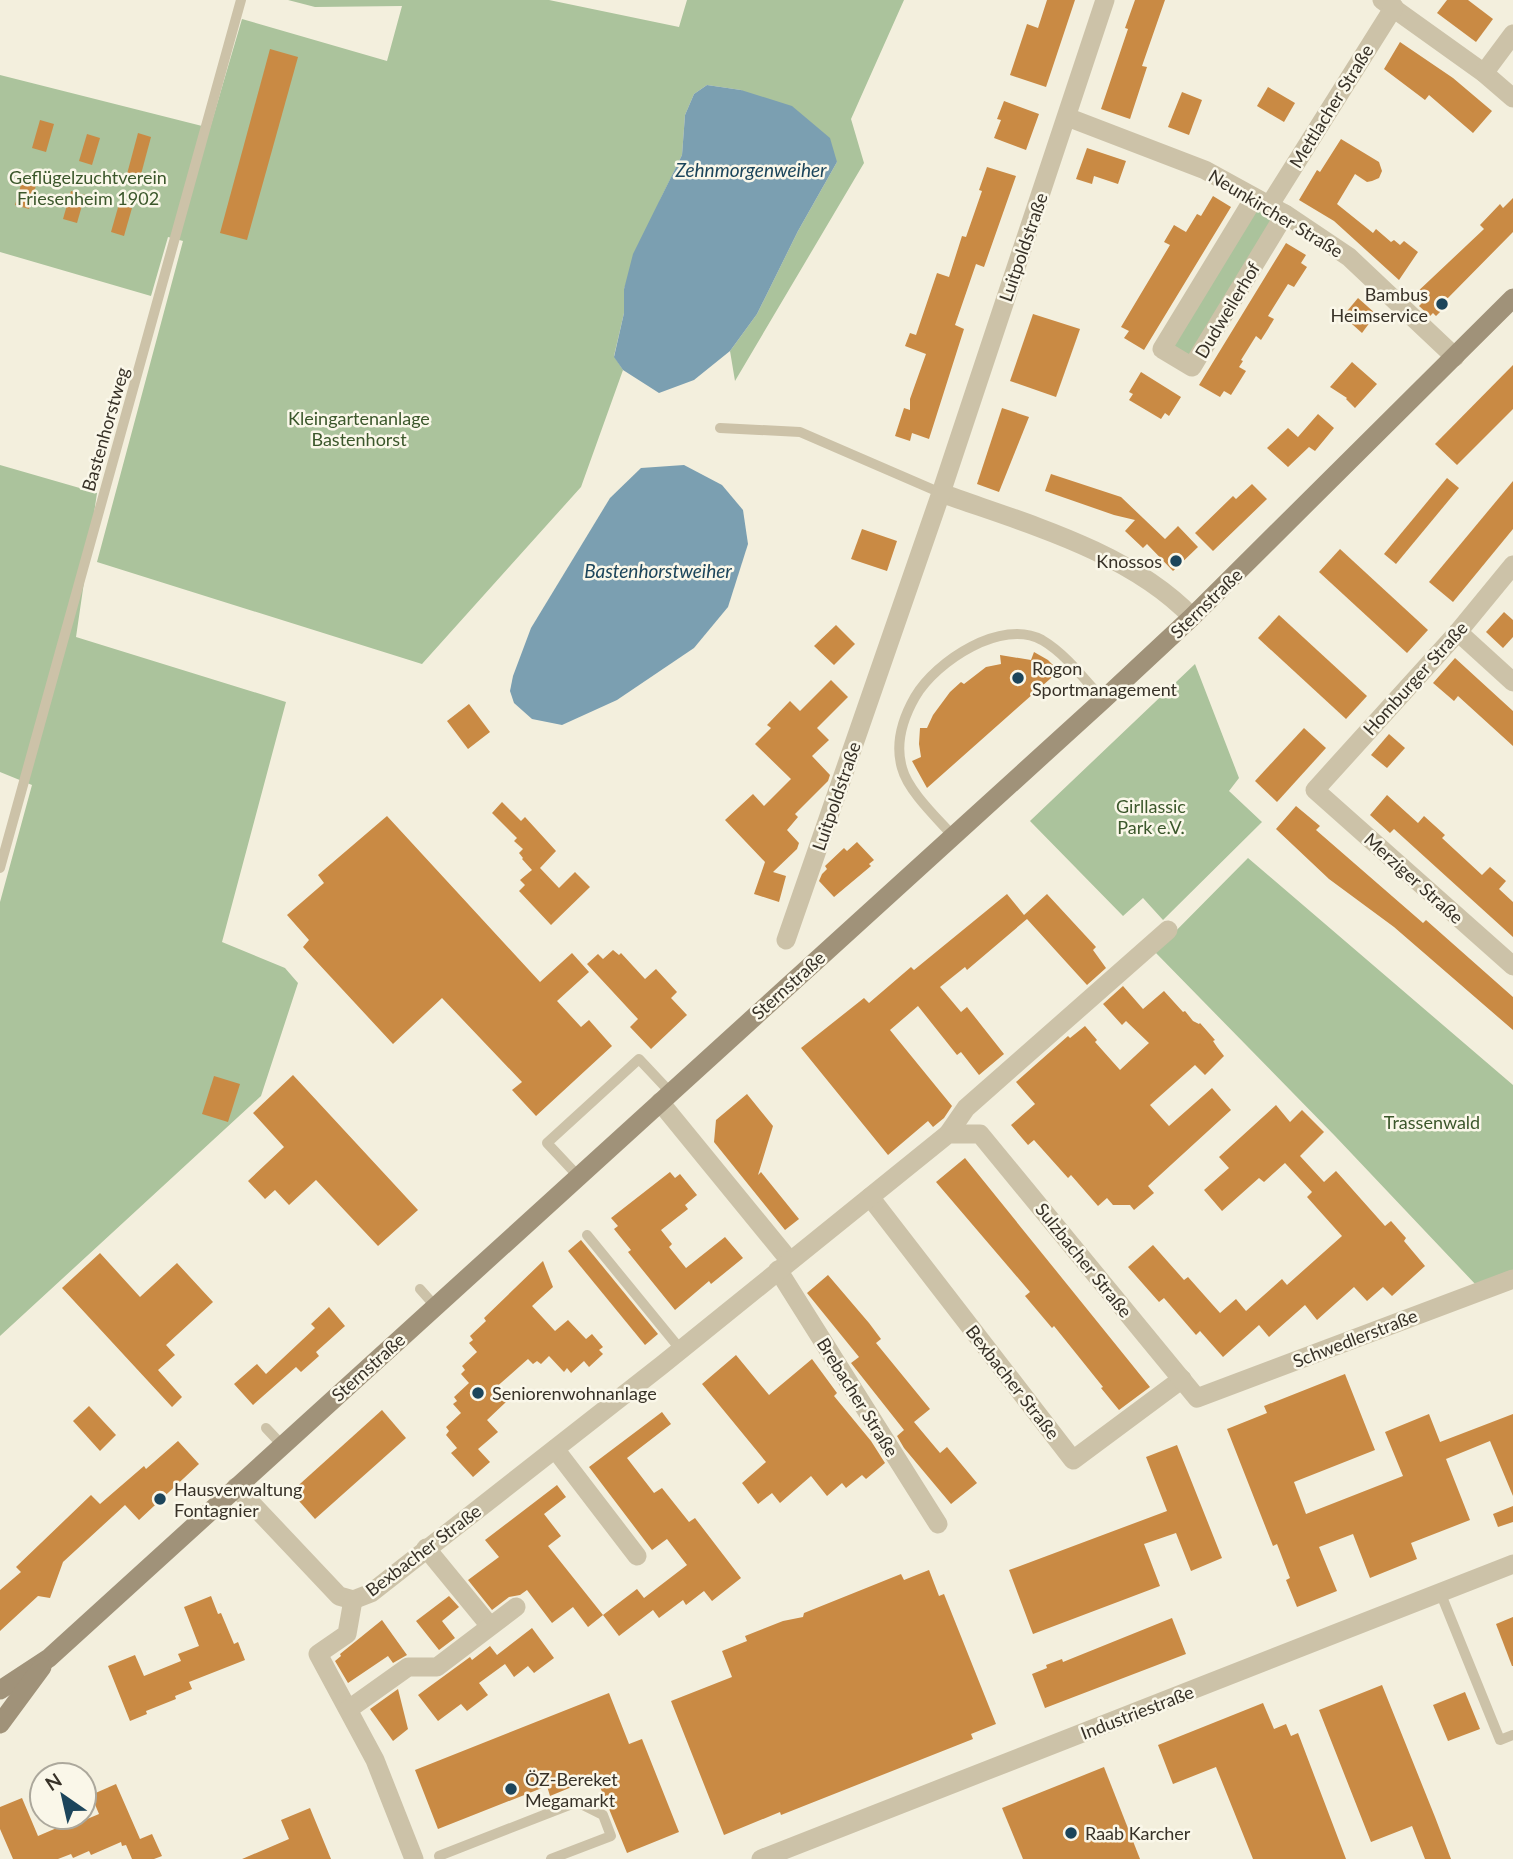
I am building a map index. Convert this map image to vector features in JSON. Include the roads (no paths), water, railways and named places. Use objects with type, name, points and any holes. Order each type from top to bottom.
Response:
[{"type":"main road","name":"Sternstraße","points":[[0,1690],[48,1658],[1103,700],[1192,617],[1513,298]]},
{"type":"main road","name":"Sternstraße","points":[[0,1724],[48,1658]]},
{"type":"street","name":"Luitpoldstraße","points":[[786,940],[941,493],[1105,0]]},
{"type":"street","points":[[1388,3],[1484,73],[1513,98]]},
{"type":"street","name":"Mettlacher Straße","points":[[1269,206],[1388,3]]},
{"type":"street","points":[[1484,73],[1513,34]]},
{"type":"street","name":"Neunkircher Straße","points":[[1067,117],[1205,170],[1269,206],[1349,257],[1455,357]]},
{"type":"street","name":"Dudweilerhof","points":[[1269,206],[1192,367],[1162,349],[1269,206]]},
{"type":"street","points":[[941,493],[1078,544],[1157,587],[1192,617]]},
{"type":"street","name":"Homburger Straße","points":[[1315,790],[1458,632],[1513,565]]},
{"type":"street","points":[[1458,632],[1513,682]]},
{"type":"street","name":"Merziger Straße","points":[[1315,790],[1513,966]]},
{"type":"street","name":"Bexbacher Straße","points":[[236,1487],[339,1597],[353,1600],[371,1592],[681,1350],[870,1197],[956,1134],[966,1108],[1168,930]]},
{"type":"street","name":"Brebacher Straße","points":[[665,1097],[784,1265],[938,1524]]},
{"type":"street","name":"Sulzbacher Straße","points":[[956,1134],[980,1134],[1197,1398]]},
{"type":"street","name":"Bexbacher Straße","points":[[870,1197],[1073,1460],[1182,1379]]},
{"type":"street","name":"Schwedlerstraße","points":[[1197,1398],[1513,1279]]},
{"type":"street","points":[[555,1449],[637,1556]]},
{"type":"street","points":[[426,1548],[490,1626]]},
{"type":"street","name":"Industriestraße","points":[[761,1859],[1513,1564]]},
{"type":"street","points":[[353,1600],[347,1634],[318,1654],[375,1760],[414,1859]]},
{"type":"street","points":[[349,1709],[408,1667],[437,1667],[516,1607]]},
{"type":"lane","name":"Bastenhorstweg","points":[[0,868],[241,0]]},
{"type":"lane","points":[[720,428],[800,432],[941,493]]},
{"type":"lane","points":[[953,836],[920,798],[902,770],[899,747],[903,722],[916,695],[940,669],[965,650],[993,638],[1017,633],[1041,640],[1065,658],[1103,700]]},
{"type":"lane","points":[[578,1176],[547,1143],[639,1059],[665,1097]]},
{"type":"lane","points":[[587,1234],[681,1350]]},
{"type":"lane","points":[[420,1289],[435,1306]]},
{"type":"lane","points":[[266,1428],[282,1445]]},
{"type":"lane","points":[[1440,1592],[1500,1740],[1513,1735]]},
{"type":"lane","points":[[440,1859],[439,1856],[577,1802],[603,1815],[611,1836],[551,1859]]},
{"type":"water","name":"Zehnmorgenweiher","points":[[707,85],[741,90],[792,106],[830,138],[837,162],[798,231],[757,314],[730,351],[694,380],[659,393],[623,370],[614,357],[624,313],[624,289],[633,254],[682,155],[685,115],[694,94]]},
{"type":"water","name":"Bastenhorstweiher","points":[[684,465],[722,485],[743,510],[748,544],[728,607],[694,648],[617,700],[562,725],[532,719],[514,703],[510,691],[531,628],[610,498],[641,468]]},
{"type":"place","name":"Bambus Heimservice","points":[[1442,304]]},
{"type":"place","name":"Knossos","points":[[1176,561]]},
{"type":"place","name":"Rogon Sportmanagement","points":[[1018,678]]},
{"type":"place","name":"Seniorenwohnanlage","points":[[478,1393]]},
{"type":"place","name":"Hausverwaltung Fontagnier","points":[[160,1499]]},
{"type":"place","name":"ÖZ-Bereket Megamarkt","points":[[511,1789]]},
{"type":"place","name":"Raab Karcher","points":[[1071,1833]]},
{"type":"park label","name":"Geflügelzuchtverein Friesenheim 1902","points":[[88,187]]},
{"type":"park label","name":"Kleingartenanlage Bastenhorst","points":[[359,428]]},
{"type":"park label","name":"Girllassic Park e.V.","points":[[1151,816]]},
{"type":"park label","name":"Trassenwald","points":[[1432,1122]]}]
